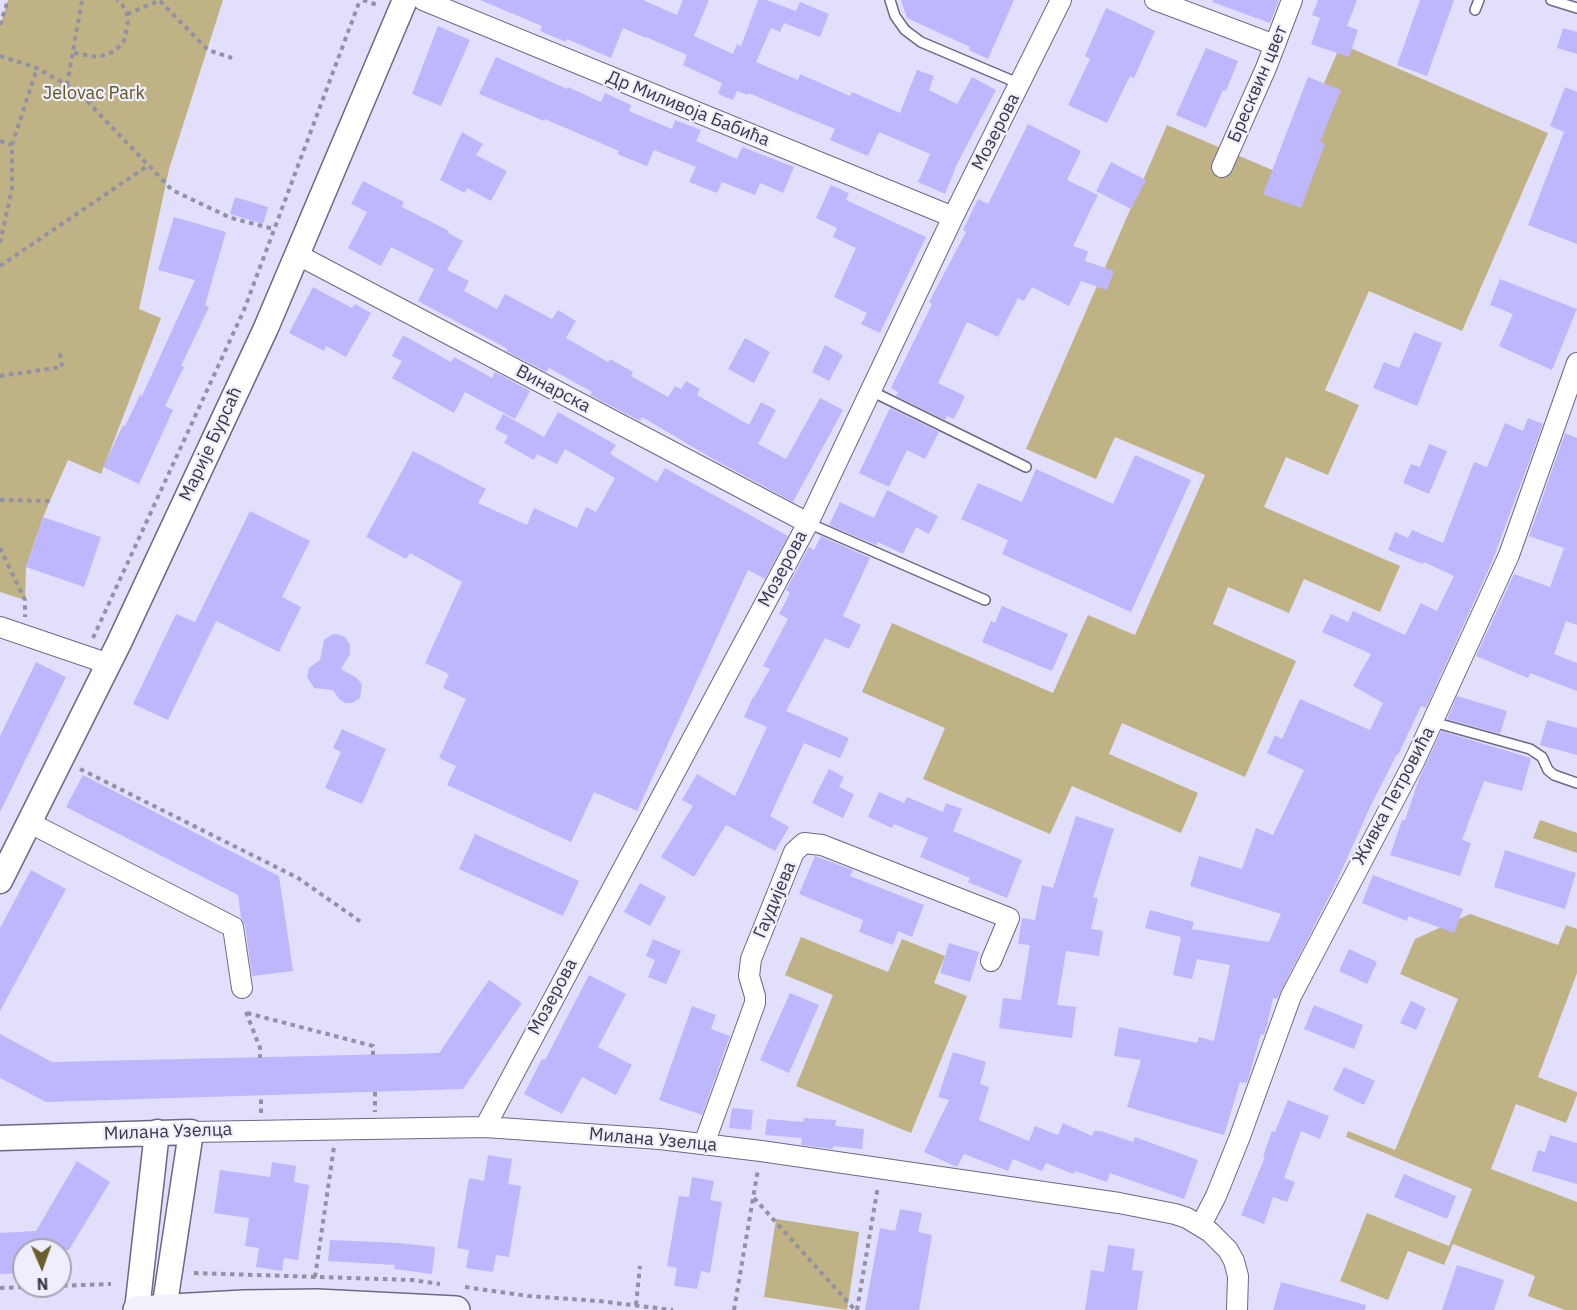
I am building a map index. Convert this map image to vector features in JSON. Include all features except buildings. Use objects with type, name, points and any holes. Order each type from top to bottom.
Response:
[{"type":"main road","points":[[137,1310],[317,1303],[456,1310]]},
{"type":"street","name":"Марије Бурсаћ","points":[[0,881],[109,664],[298,255],[405,0]]},
{"type":"street","name":"Др Миливоја Бабића","points":[[423,0],[953,217]]},
{"type":"street","name":"Мозерова","points":[[485,1126],[807,523],[953,217],[1061,0]]},
{"type":"street","points":[[1155,0],[1275,45]]},
{"type":"street","name":"Бресквин цвет","points":[[1222,167],[1292,0]]},
{"type":"street","name":"Винарска","points":[[298,255],[807,523]]},
{"type":"street","name":"Живка Петровића","points":[[1201,1226],[1216,1197],[1239,1139],[1291,996],[1433,722],[1509,555],[1577,363]]},
{"type":"street","points":[[0,627],[109,664]]},
{"type":"street","points":[[30,823],[233,927],[242,988]]},
{"type":"street","name":"Гаудијева","points":[[704,1144],[755,1002],[749,976],[751,959],[794,852],[804,843],[822,845],[1009,918],[991,961]]},
{"type":"street","name":"Милана Узелца","points":[[0,1138],[157,1132],[485,1126],[704,1144],[760,1151],[1119,1203],[1174,1214],[1201,1226],[1228,1250],[1238,1276],[1237,1310]]},
{"type":"street","points":[[137,1310],[157,1132]]},
{"type":"street","points":[[164,1309],[191,1132]]},
{"type":"lane","points":[[890,0],[895,15],[905,30],[921,42],[1020,84]]},
{"type":"lane","points":[[1475,10],[1479,0]]},
{"type":"lane","points":[[1551,0],[1577,8]]},
{"type":"lane","points":[[871,391],[1026,467]]},
{"type":"lane","points":[[807,523],[985,600]]},
{"type":"lane","points":[[1433,722],[1530,749],[1542,757],[1548,770],[1554,775],[1577,783]]},
{"type":"path","points":[[0,25],[8,0]]},
{"type":"path","points":[[67,85],[82,0]]},
{"type":"path","points":[[74,53],[97,57],[115,51],[124,41],[127,34],[127,14],[117,0]]},
{"type":"path","points":[[85,656],[244,310],[360,0]]},
{"type":"path","points":[[127,14],[161,1],[208,51],[232,58]]},
{"type":"path","points":[[0,56],[37,69],[67,85],[88,102],[172,190],[231,218],[274,229]]},
{"type":"path","points":[[0,243],[12,189],[12,145],[37,69]]},
{"type":"path","points":[[0,141],[12,145]]},
{"type":"path","points":[[0,266],[148,165]]},
{"type":"path","points":[[0,376],[62,367],[60,353]]},
{"type":"path","points":[[0,500],[50,501]]},
{"type":"path","points":[[0,548],[25,600],[25,635]]},
{"type":"path","points":[[62,759],[298,878],[361,921]]},
{"type":"path","points":[[242,988],[246,1013],[260,1048],[260,1058]]},
{"type":"path","points":[[246,1013],[373,1046],[373,1055]]},
{"type":"path","points":[[315,1277],[337,1128]]},
{"type":"path","points":[[734,1310],[760,1151]]},
{"type":"path","points":[[856,1310],[881,1168]]},
{"type":"path","points":[[754,1198],[856,1310]]},
{"type":"path","points":[[636,1305],[640,1266]]},
{"type":"path","points":[[0,1288],[111,1284]]},
{"type":"green space","name":"Jelovac Park","points":[[8,0],[223,0],[169,169],[139,309],[161,318],[101,474],[68,460],[43,517],[26,567],[25,600],[0,592],[0,25]]},
{"type":"green space","points":[[1341,44],[1548,133],[1462,331],[1369,291],[1325,390],[1359,405],[1328,475],[1286,457],[1264,507],[1400,566],[1380,612],[1304,579],[1289,613],[1228,587],[1213,624],[1296,661],[1245,777],[1122,723],[1109,754],[1198,793],[1181,833],[1072,786],[1050,834],[923,779],[945,728],[862,692],[892,623],[1053,693],[1088,615],[1135,635],[1205,475],[1115,437],[1096,479],[1026,449],[1167,125],[1284,175]]},
{"type":"green space","points":[[1540,820],[1577,833],[1577,853],[1533,838]]},
{"type":"green space","points":[[1470,914],[1558,945],[1566,925],[1577,929],[1577,973],[1538,1077],[1577,1092],[1577,1095],[1566,1123],[1516,1104],[1491,1169],[1577,1202],[1577,1310],[1565,1310],[1528,1296],[1535,1276],[1453,1244],[1444,1265],[1408,1251],[1388,1300],[1340,1281],[1367,1213],[1449,1246],[1472,1189],[1346,1137],[1348,1131],[1395,1150],[1458,999],[1400,974],[1415,939]]},
{"type":"green space","points":[[801,937],[888,972],[902,939],[945,956],[934,983],[967,996],[911,1133],[796,1086],[833,995],[785,975]]},
{"type":"green space","points":[[776,1219],[859,1232],[847,1310],[764,1297]]}]
